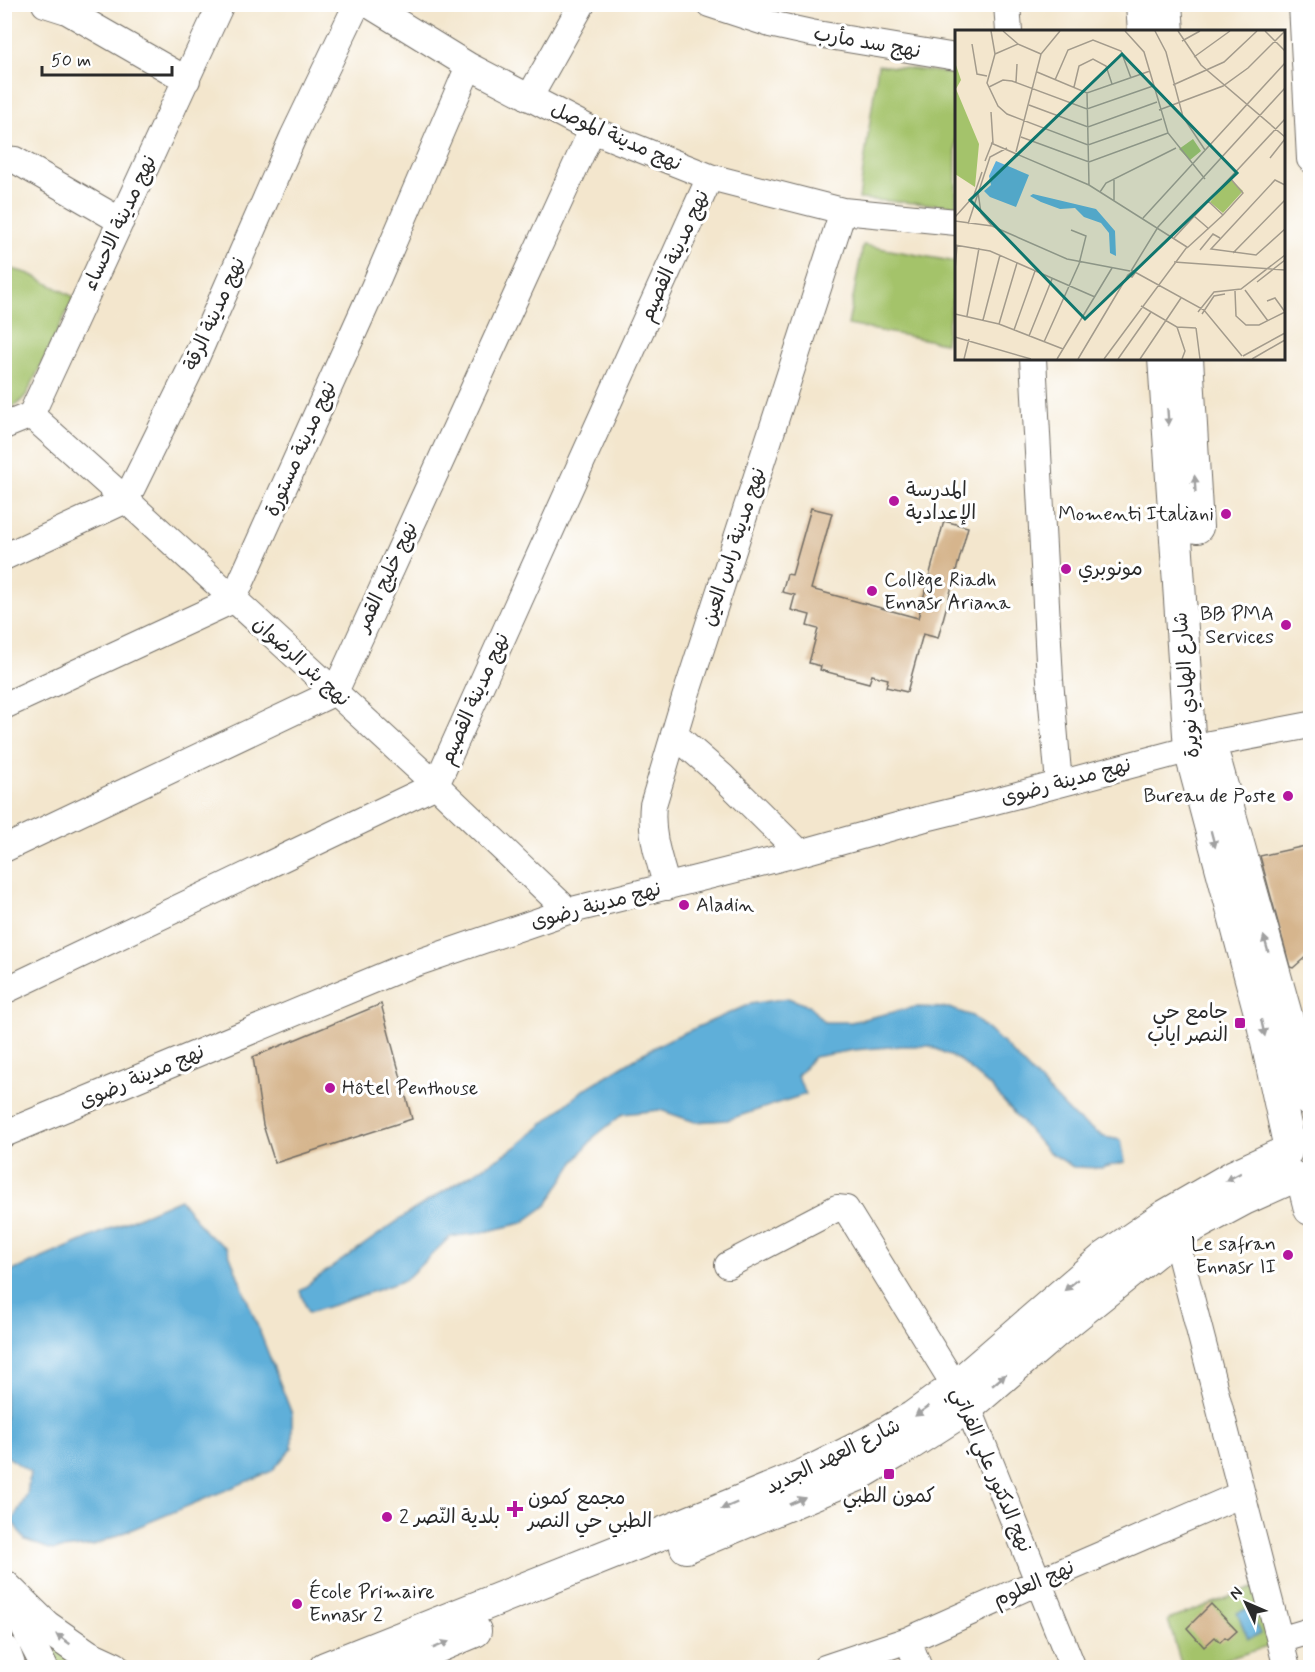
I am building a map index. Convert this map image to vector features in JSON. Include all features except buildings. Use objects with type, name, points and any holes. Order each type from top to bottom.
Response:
[{"type":"main road","points":[[1142,4],[1144,30]]},
{"type":"main road","points":[[1166,4],[1168,30]]},
{"type":"main road","name":"شارع الهادي نويرة","points":[[1164,360],[1200,747],[1263,1024],[1300,1169]]},
{"type":"main road","name":"شارع الهادي نويرة","points":[[1187,360],[1200,747],[1311,1101]]},
{"type":"main road","name":"شارع العهد الجديد","points":[[387,1668],[858,1475],[962,1396],[1073,1318],[1175,1236],[1300,1169]]},
{"type":"main road","name":"شارع العهد الجديد","points":[[325,1668],[646,1540],[816,1469],[913,1417],[962,1396],[1103,1259],[1165,1216],[1234,1176],[1300,1169]]},
{"type":"main road","points":[[4,1588],[45,1626],[88,1656],[114,1668]]},
{"type":"main road","points":[[4,1651],[10,1668]]},
{"type":"street","points":[[45,4],[67,10],[187,80]]},
{"type":"street","name":"نهج مدينة الاحساء","points":[[31,415],[221,4]]},
{"type":"street","name":"نهج مدينة الرقة","points":[[126,500],[195,360],[293,137],[357,4]]},
{"type":"street","name":"نهج مدينة الموصل","points":[[368,4],[469,66],[592,130],[710,177],[843,211],[955,222]]},
{"type":"street","points":[[529,98],[582,4]]},
{"type":"street","name":"نهج سد مأرب","points":[[710,4],[770,24],[811,33],[955,57]]},
{"type":"street","points":[[1007,4],[1009,30]]},
{"type":"street","points":[[1302,4],[1308,66],[1311,159]]},
{"type":"street","name":"نهج مدينة مستورة","points":[[233,600],[374,287],[469,66]]},
{"type":"street","name":"نهج خليج القمر","points":[[334,692],[592,130]]},
{"type":"street","points":[[4,159],[15,160],[121,221]]},
{"type":"street","name":"نهج مدينة القصيم","points":[[4,992],[436,785],[710,177]]},
{"type":"street","name":"نهج مدينة راس العين","points":[[667,887],[653,837],[653,806],[674,734],[843,211]]},
{"type":"street","points":[[1033,360],[1050,680],[1059,784]]},
{"type":"street","points":[[4,426],[31,415]]},
{"type":"street","name":"نهج بئر الرضوان","points":[[31,415],[436,785],[568,911]]},
{"type":"street","points":[[4,557],[126,500]]},
{"type":"street","points":[[4,706],[233,600]]},
{"type":"street","points":[[4,849],[334,692]]},
{"type":"street","name":"نهج مدينة رضوى","points":[[4,1134],[402,968],[568,911],[800,853],[1200,747],[1311,725]]},
{"type":"street","points":[[674,734],[722,776],[800,853]]},
{"type":"street","name":"نهج الدكتور علي الفراتي","points":[[728,1265],[837,1208],[846,1209],[962,1396],[1073,1668]]},
{"type":"street","points":[[1175,1236],[1287,1668]]},
{"type":"street","name":"نهج العلوم","points":[[825,1668],[908,1640],[1242,1494]]},
{"type":"street","points":[[4,1588],[45,1668]]},
{"type":"street","points":[[1280,1640],[1311,1631]]},
{"type":"street","points":[[908,1640],[920,1668]]},
{"type":"street","points":[[4,1646],[17,1668]]},
{"type":"green space","points":[[878,65],[955,74],[955,206],[859,199]]},
{"type":"green space","points":[[863,245],[955,262],[955,286],[945,343],[848,325]]},
{"type":"green space","points":[[5,267],[30,274],[74,297],[27,394],[18,404],[5,411]]},
{"type":"green space","points":[[1253,1588],[1271,1646],[1199,1667],[1182,1667],[1168,1620]]},
{"type":"green space","points":[[40,1630],[95,1668],[33,1668]]},
{"type":"water","points":[[788,998],[809,1006],[824,1022],[851,1022],[915,1007],[949,1008],[972,1016],[1004,1044],[1075,1118],[1104,1137],[1121,1140],[1125,1162],[1101,1168],[1073,1167],[1046,1150],[991,1087],[959,1060],[930,1046],[854,1050],[814,1057],[797,1076],[806,1094],[727,1120],[695,1122],[660,1110],[623,1114],[594,1137],[572,1165],[547,1205],[522,1223],[450,1237],[405,1280],[308,1313],[300,1291],[412,1211],[516,1147],[583,1090],[670,1039],[750,1004]]},
{"type":"water","points":[[180,1199],[207,1234],[227,1248],[292,1414],[292,1448],[272,1471],[92,1546],[52,1550],[25,1540],[12,1521],[27,1495],[30,1472],[5,1455],[5,1274]]},
{"type":"water","points":[[1249,1608],[1260,1634],[1248,1639],[1237,1613]]},
{"type":"place","name":"المدرسة الإعدادية","points":[[894,501]]},
{"type":"place","name":"Momenti Italiani","points":[[1226,514]]},
{"type":"place","name":"مونوبري","points":[[1066,569]]},
{"type":"place","name":"Collège Riadh Ennasr Ariana","points":[[872,591]]},
{"type":"place","name":"BB PMA Services","points":[[1286,625]]},
{"type":"place","name":"Bureau de Poste","points":[[1288,796]]},
{"type":"place","name":"Aladin","points":[[684,905]]},
{"type":"place","name":"جامع حي النصر اياب","points":[[1240,1023]]},
{"type":"place","name":"Hôtel Penthouse","points":[[330,1088]]},
{"type":"place","name":"Le safran Ennasr II","points":[[1288,1255]]},
{"type":"place","name":"كمون الطبي","points":[[889,1474]]},
{"type":"place","name":"مجمع كمون الطبي حي النصر","points":[[515,1509]]},
{"type":"place","name":"بلدية النّصر 2","points":[[387,1517]]},
{"type":"place","name":"École Primaire Ennasr 2","points":[[297,1604]]}]
